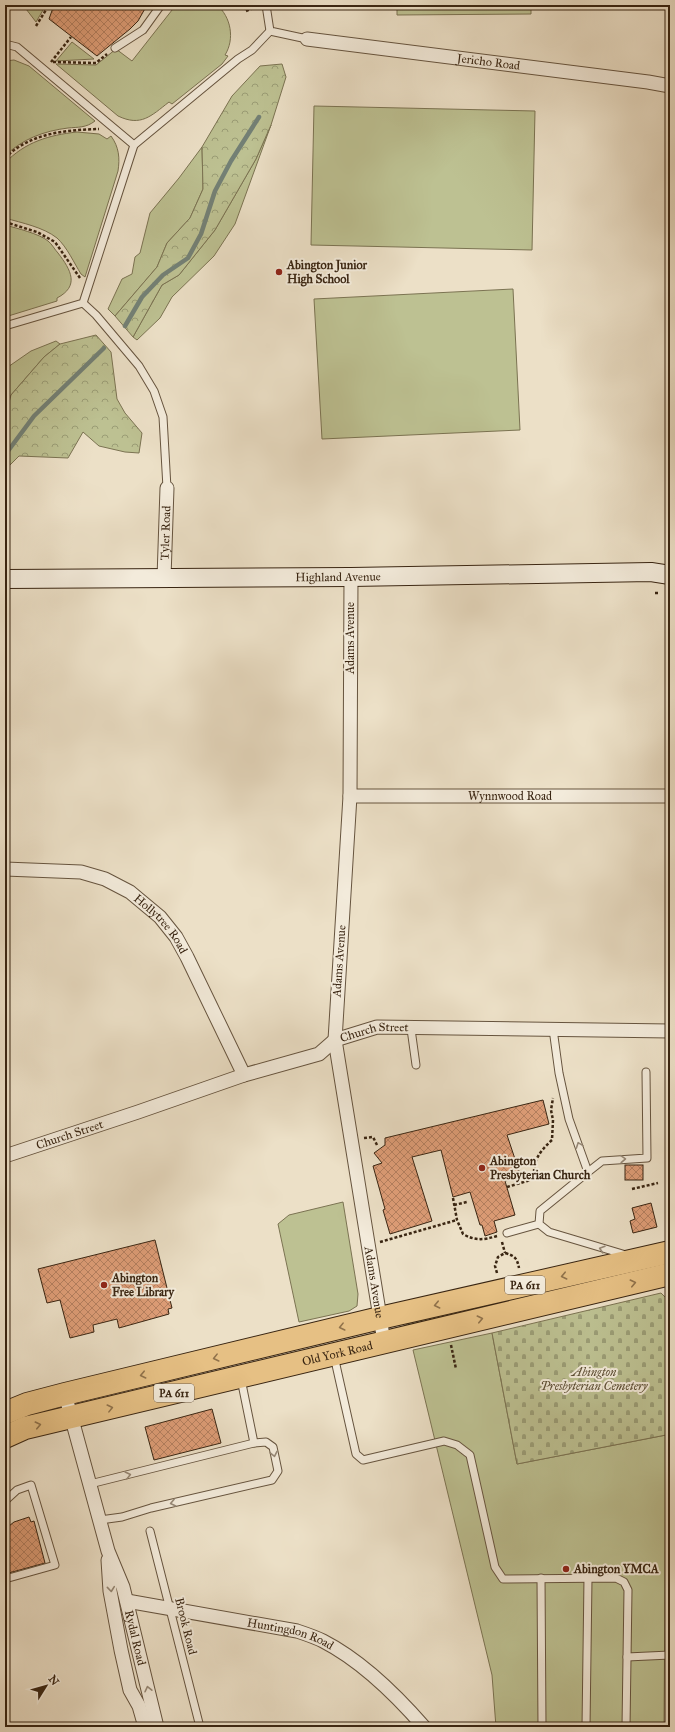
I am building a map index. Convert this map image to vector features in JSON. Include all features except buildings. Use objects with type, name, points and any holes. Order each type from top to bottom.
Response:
[{"type":"highway","name":"Old York Road","points":[[5,1413],[27,1404],[65,1394],[380,1318],[670,1252]]},
{"type":"highway","name":"Old York Road","points":[[5,1436],[25,1428],[670,1274]]},
{"type":"street","name":"Jericho Road","points":[[307,39],[670,86]]},
{"type":"street","name":"Tyler Road","points":[[164,578],[167,488]]},
{"type":"street","name":"Highland Avenue","points":[[5,579],[351,577],[651,572],[670,575]]},
{"type":"street","name":"Adams Avenue","points":[[351,577],[350,796],[335,1040],[384,1342]]},
{"type":"street","name":"Wynnwood Road","points":[[350,796],[670,796]]},
{"type":"street","name":"Hollytree Road","points":[[5,869],[81,872],[105,879],[130,892],[160,917],[176,936],[187,956],[244,1075]]},
{"type":"street","name":"Church Street","points":[[5,1156],[244,1075],[319,1054],[335,1040],[377,1027],[411,1029],[670,1031]]},
{"type":"street","name":"Rydal Road","points":[[65,1394],[108,1550],[124,1587],[157,1727]]},
{"type":"street","name":"Rydal Road","points":[[108,1550],[110,1591],[121,1650],[130,1690],[139,1706],[145,1727]]},
{"type":"street","name":"Huntingdon Road","points":[[127,1602],[297,1631],[323,1641],[342,1653],[385,1686],[424,1727]]},
{"type":"street","points":[[121,1650],[138,1648]]},
{"type":"lane","points":[[114,48],[143,30],[161,5]]},
{"type":"lane","points":[[266,5],[270,31]]},
{"type":"lane","points":[[270,31],[307,39]]},
{"type":"lane","points":[[83,303],[134,145],[238,59],[252,50],[270,31]]},
{"type":"lane","points":[[5,44],[17,47],[134,145]]},
{"type":"lane","points":[[5,326],[83,303]]},
{"type":"lane","points":[[83,303],[96,314],[139,366],[154,391],[163,417],[167,488]]},
{"type":"lane","points":[[411,1029],[416,1065]]},
{"type":"lane","points":[[552,1029],[569,1120],[588,1172]]},
{"type":"lane","points":[[539,1224],[540,1211],[602,1161],[647,1158],[646,1072]]},
{"type":"lane","points":[[507,1233],[539,1224]]},
{"type":"lane","points":[[539,1224],[550,1232],[640,1259]]},
{"type":"lane","points":[[334,1354],[356,1454],[364,1460],[444,1441],[457,1445],[470,1455],[495,1567],[503,1579],[616,1578],[624,1582],[628,1590],[626,1727]]},
{"type":"lane","points":[[241,1376],[254,1443]]},
{"type":"lane","points":[[90,1484],[254,1443],[266,1442],[273,1447],[278,1471],[272,1480],[151,1508],[122,1517],[100,1520]]},
{"type":"lane","points":[[5,1501],[17,1490],[31,1485],[55,1565],[5,1579]]},
{"type":"lane","name":"Brook Road","points":[[150,1531],[200,1727]]},
{"type":"lane","points":[[542,1578],[542,1727]]},
{"type":"lane","points":[[586,1727],[588,1578]]},
{"type":"lane","points":[[627,1657],[670,1655]]},
{"type":"path","points":[[36,26],[49,5]]},
{"type":"path","points":[[246,11],[258,7]]},
{"type":"path","points":[[44,70],[71,37]]},
{"type":"path","points":[[50,62],[96,63],[114,48]]},
{"type":"path","points":[[5,158],[26,142],[40,136],[65,130],[100,128],[104,132]]},
{"type":"path","points":[[5,222],[37,232],[55,242],[82,279]]},
{"type":"path","points":[[362,1138],[373,1137],[377,1145]]},
{"type":"path","points":[[507,1187],[534,1180],[533,1167],[541,1150],[552,1140]]},
{"type":"path","points":[[632,1189],[658,1183]]},
{"type":"path","points":[[452,1198],[457,1220],[463,1234],[472,1239],[484,1240],[507,1233]]},
{"type":"path","points":[[454,1205],[467,1202]]},
{"type":"path","points":[[378,1242],[457,1220]]},
{"type":"path","points":[[499,1279],[495,1266],[498,1257],[505,1253],[512,1255],[517,1259],[521,1274]]},
{"type":"path","points":[[450,1343],[456,1369]]},
{"type":"green space","points":[[23,5],[46,5],[36,22]]},
{"type":"green space","points":[[176,5],[217,5],[226,16],[230,28],[230,42],[225,55],[228,56],[222,64],[172,104],[169,102],[157,112],[145,118],[133,120],[118,116],[56,64],[96,65],[116,49],[132,61]]},
{"type":"green space","points":[[397,5],[531,5],[531,14],[397,15]]},
{"type":"green space","points":[[72,42],[94,59],[56,61]]},
{"type":"green space","points":[[14,60],[29,66],[95,121],[85,126],[50,131],[26,140],[5,156],[5,61]]},
{"type":"green space","points":[[282,64],[286,77],[271,125],[256,159],[215,230],[179,275],[162,285],[133,337],[115,316],[157,267],[167,243],[190,218],[203,189],[202,147],[232,96],[260,66]]},
{"type":"green space","points":[[314,106],[535,111],[532,250],[311,245]]},
{"type":"green space","points":[[271,125],[235,224],[214,256],[172,297],[160,318],[137,340],[133,337],[162,285],[179,275],[215,230],[256,159]]},
{"type":"green space","points":[[77,132],[99,134],[107,139],[111,136],[116,144],[119,157],[118,171],[85,277],[81,274],[67,250],[57,238],[39,228],[5,218],[5,163],[21,150],[38,141],[57,135]]},
{"type":"green space","points":[[202,147],[203,189],[190,218],[167,243],[157,267],[115,316],[108,309],[122,279],[132,274],[135,257],[140,253],[150,213]]},
{"type":"green space","points":[[5,225],[44,238],[63,259],[71,277],[71,283],[69,288],[57,298],[57,301],[5,317]]},
{"type":"green space","points":[[513,289],[520,430],[322,439],[314,299]]},
{"type":"green space","points":[[96,335],[111,352],[117,399],[125,413],[142,433],[139,453],[125,452],[99,446],[83,432],[68,458],[19,456],[5,470],[5,418],[11,395],[44,357],[60,344]]},
{"type":"green space","points":[[56,341],[60,344],[44,357],[11,395],[5,418],[5,369],[31,351]]},
{"type":"green space","points":[[343,1202],[358,1294],[357,1306],[349,1311],[299,1322],[278,1224],[289,1215]]},
{"type":"green space","name":"Abington Presbyterian Cemetery","points":[[661,1293],[667,1299],[666,1435],[517,1464],[492,1333]]},
{"type":"green space","points":[[480,1306],[480,1309],[407,1327],[406,1324]]},
{"type":"green space","name":"Abington YMCA","points":[[492,1333],[517,1464],[666,1435],[664,1727],[496,1727],[492,1675],[413,1350]]},
{"type":"waterway","points":[[125,326],[142,297],[163,275],[188,258],[201,234],[215,191],[231,161],[259,117]]},
{"type":"waterway","points":[[5,455],[34,416],[104,348]]},
{"type":"place","name":"Abington Junior High School","points":[[279,272]]},
{"type":"place","name":"Abington Presbyterian Church","points":[[482,1168]]},
{"type":"place","name":"Abington Free Library","points":[[104,1285]]},
{"type":"place","name":"Abington YMCA","points":[[566,1569]]}]
